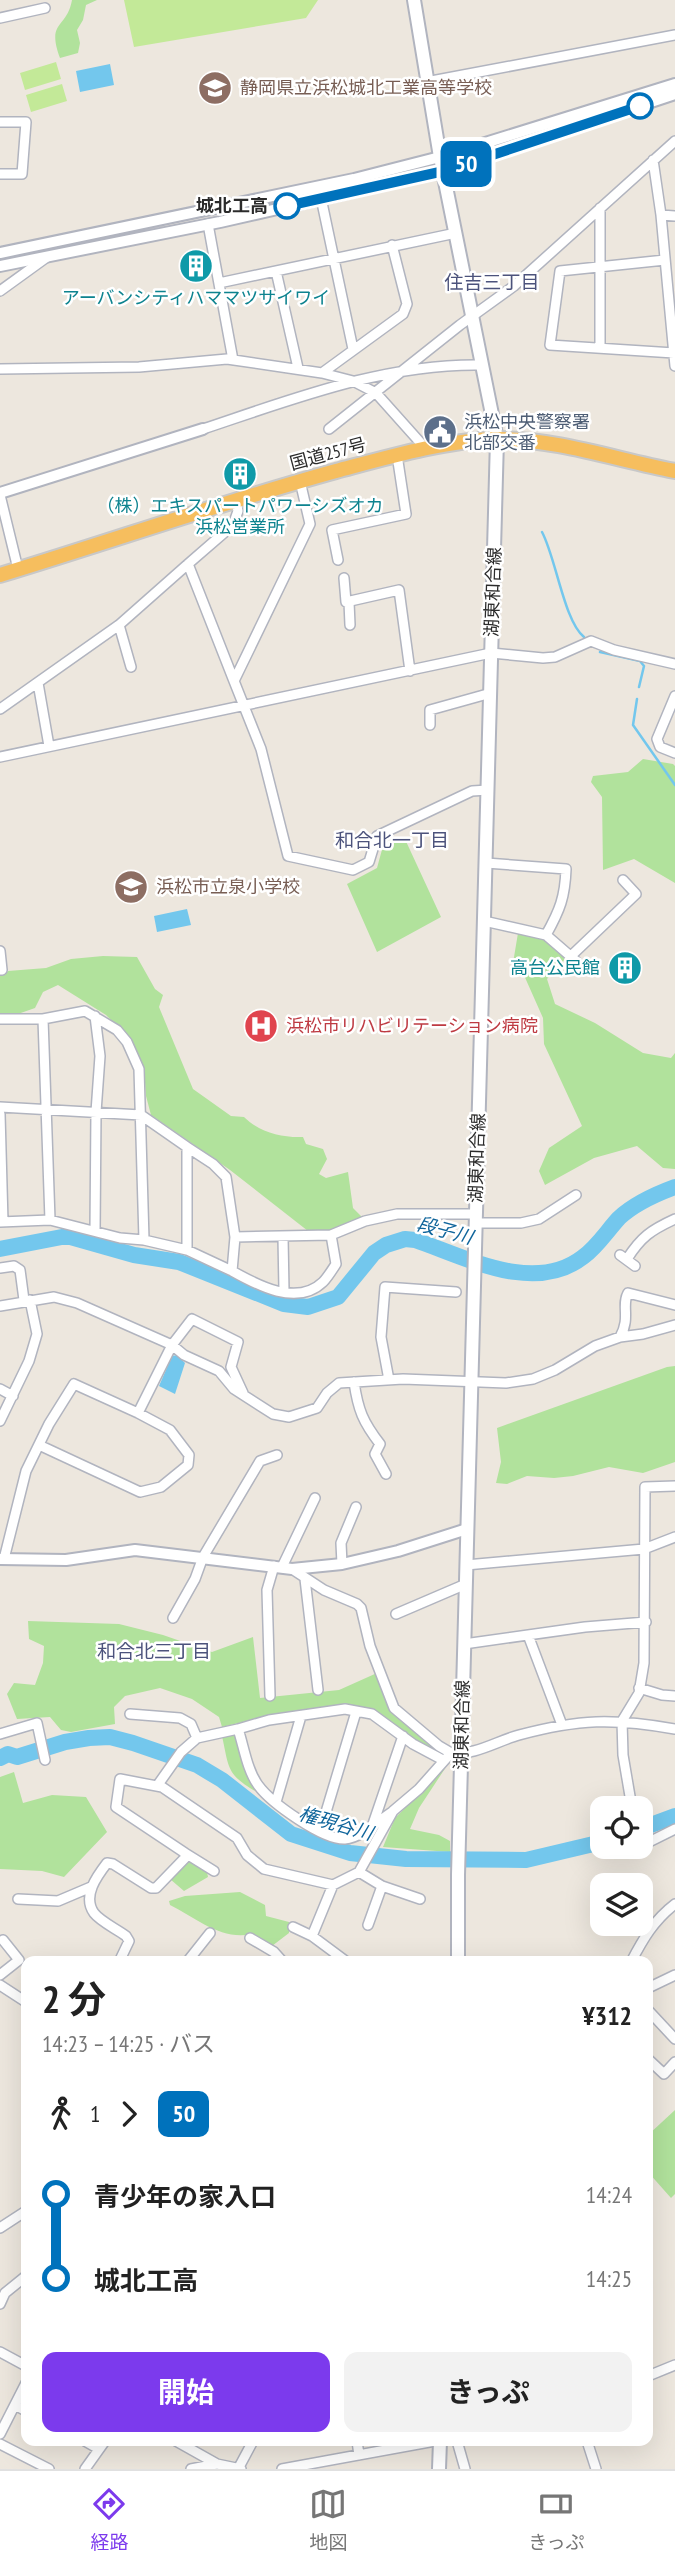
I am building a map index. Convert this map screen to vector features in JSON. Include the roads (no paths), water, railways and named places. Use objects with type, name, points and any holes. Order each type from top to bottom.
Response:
[{"type":"highway","name":"国道257号","points":[[0,575],[300,481],[426,449],[497,439],[534,442],[675,471]]},
{"type":"main road","name":"湖東和合線","points":[[414,0],[440,158],[497,439],[466,1584],[456,1754],[459,1843],[458,1956]]},
{"type":"main road","points":[[438,2446],[439,2469]]},
{"type":"street","points":[[0,18],[45,8]]},
{"type":"street","points":[[426,82],[675,34]]},
{"type":"street","points":[[0,253],[354,179],[440,158],[675,84]]},
{"type":"street","points":[[0,266],[208,224],[444,171],[675,94]]},
{"type":"street","points":[[0,122],[26,122],[22,174],[0,174]]},
{"type":"street","points":[[329,429],[514,285],[675,141]]},
{"type":"street","points":[[653,160],[668,263],[675,366]]},
{"type":"street","points":[[321,198],[354,349]]},
{"type":"street","points":[[600,208],[600,348]]},
{"type":"street","points":[[661,215],[675,216]]},
{"type":"street","points":[[208,224],[233,360]]},
{"type":"street","points":[[219,283],[456,233]]},
{"type":"street","points":[[322,373],[403,314],[407,304],[392,245]]},
{"type":"street","points":[[0,291],[48,256]]},
{"type":"street","points":[[668,263],[560,271],[550,345],[674,353]]},
{"type":"street","points":[[276,271],[298,368]]},
{"type":"street","points":[[0,369],[139,367],[233,360],[298,368],[353,381],[376,393],[426,449]]},
{"type":"street","points":[[18,569],[0,494],[353,381],[406,369],[482,365]]},
{"type":"street","points":[[338,560],[332,530],[406,514],[397,455]]},
{"type":"street","points":[[234,681],[310,524],[300,481]]},
{"type":"street","points":[[0,709],[118,625],[233,525],[238,512],[236,500]]},
{"type":"street","points":[[188,564],[261,749],[288,856],[353,870],[369,862],[377,836],[472,791],[488,790]]},
{"type":"street","points":[[344,578],[350,625]]},
{"type":"street","points":[[349,602],[399,590],[410,671]]},
{"type":"street","points":[[118,625],[131,667]]},
{"type":"street","points":[[0,757],[491,653],[555,657],[591,641],[614,650],[675,664]]},
{"type":"street","points":[[38,683],[49,746]]},
{"type":"street","points":[[430,725],[430,710],[491,693]]},
{"type":"street","points":[[675,696],[657,739],[660,747],[675,753]]},
{"type":"street","points":[[486,863],[566,869],[565,893],[560,910],[546,934]]},
{"type":"street","points":[[484,921],[546,934],[574,958],[636,894],[622,880]]},
{"type":"street","points":[[0,951],[0,970]]},
{"type":"street","points":[[0,1019],[43,1019],[85,1011],[117,1030],[127,1042],[139,1069],[144,1240]]},
{"type":"street","points":[[95,1016],[100,1056],[96,1111],[95,1231]]},
{"type":"street","points":[[43,1019],[50,1220]]},
{"type":"street","points":[[0,1107],[141,1115],[213,1164],[226,1177],[235,1237],[232,1271]]},
{"type":"street","points":[[0,1114],[2,1222],[50,1220],[120,1238],[144,1240],[187,1250],[263,1289],[301,1293],[322,1283],[336,1264],[331,1234]]},
{"type":"street","points":[[187,1147],[187,1250]]},
{"type":"street","points":[[235,1237],[331,1234],[365,1221],[397,1214],[521,1223],[539,1219],[576,1195]]},
{"type":"street","points":[[627,1260],[640,1240],[675,1219]]},
{"type":"street","points":[[283,1237],[284,1291]]},
{"type":"street","points":[[0,1268],[14,1266],[20,1270],[37,1334],[13,1396],[0,1421]]},
{"type":"street","points":[[389,1380],[381,1337],[385,1287],[456,1292]]},
{"type":"street","points":[[620,1337],[626,1326],[625,1299],[628,1293],[675,1305]]},
{"type":"street","points":[[0,1306],[54,1297],[77,1303],[172,1345],[184,1355],[219,1371],[234,1389],[273,1414],[289,1417],[317,1408],[327,1392],[339,1384],[389,1380],[506,1383],[533,1379],[555,1370],[595,1346],[620,1337],[675,1325]]},
{"type":"street","points":[[138,1413],[172,1345],[192,1319],[237,1342],[239,1345],[231,1367],[244,1395]]},
{"type":"street","points":[[354,1382],[357,1404],[364,1423],[380,1444],[375,1454],[386,1474]]},
{"type":"street","points":[[39,1445],[140,1492],[161,1487],[188,1465],[189,1455],[170,1430],[74,1384],[48,1424],[26,1471],[2,1559],[66,1560],[135,1550],[283,1567],[342,1564],[398,1551],[467,1530]]},
{"type":"street","points":[[0,1390],[13,1396]]},
{"type":"street","points":[[173,1618],[195,1579],[203,1556],[260,1461],[277,1455]]},
{"type":"street","points":[[630,1796],[623,1755],[622,1721],[639,1688],[644,1662],[645,1487],[675,1486]]},
{"type":"street","points":[[270,1696],[267,1590],[283,1567],[315,1498]]},
{"type":"street","points":[[342,1564],[341,1543],[356,1507]]},
{"type":"street","points":[[466,1565],[644,1549],[675,1537]]},
{"type":"street","points":[[283,1567],[361,1608],[370,1646],[394,1708],[439,1746],[456,1754]]},
{"type":"street","points":[[305,1579],[318,1690]]},
{"type":"street","points":[[396,1614],[466,1584]]},
{"type":"street","points":[[464,1644],[646,1622]]},
{"type":"street","points":[[528,1635],[562,1725]]},
{"type":"street","points":[[639,1688],[675,1696]]},
{"type":"street","points":[[157,1786],[181,1752],[197,1738],[269,1720],[345,1709],[372,1714],[443,1760]]},
{"type":"street","points":[[320,1832],[356,1712]]},
{"type":"street","points":[[130,1714],[180,1718],[191,1724],[197,1738]]},
{"type":"street","points":[[275,1802],[301,1716]]},
{"type":"street","points":[[238,1729],[258,1786],[275,1802],[320,1832],[346,1839],[361,1833],[393,1811],[419,1789],[443,1760],[456,1754],[517,1735],[585,1721],[622,1721],[675,1729]]},
{"type":"street","points":[[0,1734],[37,1723],[45,1760]]},
{"type":"street","points":[[373,1824],[403,1736]]},
{"type":"street","points":[[214,1871],[116,1807],[120,1779],[162,1787],[237,1838],[247,1855],[264,1869],[333,1885]]},
{"type":"street","points":[[312,1936],[333,1885],[361,1868],[393,1811]]},
{"type":"street","points":[[653,1840],[675,1829]]},
{"type":"street","points":[[122,1956],[129,1941],[94,1913],[90,1899],[92,1882],[107,1863],[151,1888],[156,1888],[185,1858],[185,1853]]},
{"type":"street","points":[[361,1868],[382,1886],[420,1899]]},
{"type":"street","points":[[368,1925],[382,1886]]},
{"type":"street","points":[[18,1899],[58,1902],[91,1887]]},
{"type":"street","points":[[634,1956],[649,1930],[661,1915],[675,1904]]},
{"type":"street","points":[[293,1927],[312,1936],[339,1956]]},
{"type":"street","points":[[192,1956],[210,1933]]},
{"type":"street","points":[[250,1938],[278,1956]]},
{"type":"street","points":[[0,1975],[19,1960],[3,1940]]},
{"type":"street","points":[[653,1986],[675,1975]]},
{"type":"street","points":[[0,1985],[21,1999]]},
{"type":"street","points":[[653,2015],[675,2039]]},
{"type":"street","points":[[653,2064],[664,2074],[675,2062]]},
{"type":"street","points":[[0,2228],[21,2214]]},
{"type":"street","points":[[0,2304],[5,2293],[21,2280]]},
{"type":"street","points":[[0,2352],[21,2363]]},
{"type":"street","points":[[653,2374],[675,2365]]},
{"type":"street","points":[[0,2434],[21,2393]]},
{"type":"street","points":[[15,2405],[21,2408]]},
{"type":"street","points":[[0,2444],[49,2469]]},
{"type":"street","points":[[85,2469],[101,2446]]},
{"type":"street","points":[[185,2446],[217,2464],[240,2469],[251,2446]]},
{"type":"street","points":[[353,2469],[357,2446]]},
{"type":"street","points":[[282,2469],[309,2467],[411,2446]]},
{"type":"street","points":[[458,2446],[465,2469]]},
{"type":"street","points":[[588,2446],[596,2469]]},
{"type":"street","points":[[191,2469],[217,2464]]},
{"type":"water","points":[[110,64],[114,85],[80,92],[76,71]]},
{"type":"water","points":[[187,909],[191,925],[157,932],[154,916]]},
{"type":"water","points":[[177,1355],[185,1363],[175,1394],[159,1386],[172,1356]]},
{"type":"waterway","points":[[542,532],[571,618],[584,637]]},
{"type":"waterway","points":[[600,652],[640,661],[644,666],[639,687]]},
{"type":"waterway","points":[[637,699],[633,725],[675,785]]},
{"type":"waterway","name":"段子川","points":[[0,1249],[67,1236],[134,1255],[179,1262],[284,1304],[308,1307],[338,1297],[374,1253],[386,1245],[405,1239],[499,1269],[543,1273],[564,1268],[588,1253],[625,1213],[675,1187]]},
{"type":"waterway","name":"権現谷川","points":[[0,1758],[8,1754],[17,1757],[65,1742],[89,1738],[110,1737],[133,1743],[197,1765],[222,1780],[291,1834],[350,1853],[406,1859],[526,1860],[590,1845]]},
{"type":"waterway","name":"権現谷川","points":[[653,1824],[675,1816]]},
{"type":"place","name":"静岡県立浜松城北工業高等学校","points":[[215,88]]},
{"type":"place","name":"城北工高","points":[[287,206]]},
{"type":"place","name":"アーバンシティハママツサイワイ","points":[[196,266]]},
{"type":"place","name":"浜松中央警察署 北部交番","points":[[440,432]]},
{"type":"place","name":"（株）エキスパートパワーシズオカ 浜松営業所","points":[[240,474]]},
{"type":"place","name":"浜松市立泉小学校","points":[[131,887]]},
{"type":"place","name":"高台公民館","points":[[625,968]]},
{"type":"place","name":"浜松市リハビリテーション病院","points":[[261,1026]]},
{"type":"district","name":"住吉三丁目","points":[[492,282]]},
{"type":"district","name":"和合北一丁目","points":[[392,840]]},
{"type":"district","name":"和合北三丁目","points":[[154,1651]]}]
